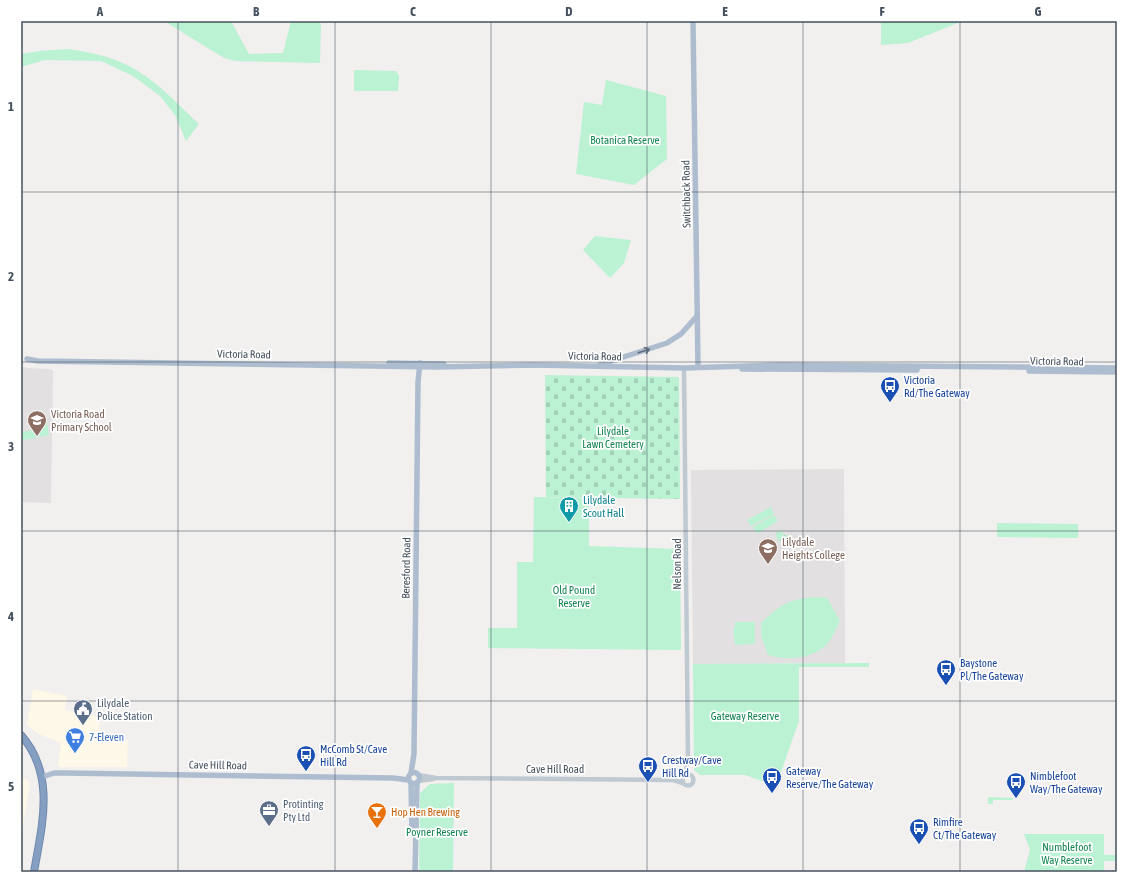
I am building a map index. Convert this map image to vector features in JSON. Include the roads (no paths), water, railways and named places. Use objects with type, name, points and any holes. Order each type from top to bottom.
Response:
[{"type":"highway","points":[[21,735],[35,757],[42,777],[45,805],[34,872]]},
{"type":"main road","name":"Switchback Road","points":[[693,21],[698,367]]},
{"type":"main road","points":[[593,366],[667,343],[681,335],[697,316]]},
{"type":"main road","name":"Victoria Road","points":[[24,359],[38,361],[684,368],[811,365],[947,368],[1117,368]]},
{"type":"main road","name":"Beresford Road","points":[[415,872],[414,754],[418,365]]},
{"type":"main road","name":"Victoria Road","points":[[997,368],[1029,371],[1117,372]]},
{"type":"main road","name":"Cave Hill Road","points":[[42,777],[54,773],[65,773],[414,778]]},
{"type":"main road","name":"Beresford Road","points":[[411,872],[414,778]]},
{"type":"street","name":"Nelson Road","points":[[684,368],[688,761],[691,776]]},
{"type":"street","name":"Nelson Road","points":[[684,779],[688,761]]},
{"type":"street","name":"Cave Hill Road","points":[[414,778],[673,780],[684,779],[691,776]]},
{"type":"street","points":[[684,779],[688,786],[692,784],[694,779],[691,776]]},
{"type":"place","name":"Victoria Rd/The Gateway","points":[[890,403]]},
{"type":"place","name":"Victoria Road Primary School","points":[[37,437]]},
{"type":"place","name":"Lilydale Scout Hall","points":[[569,523]]},
{"type":"place","name":"Lilydale Heights College","points":[[768,565]]},
{"type":"place","name":"Baystone Pl/The Gateway","points":[[946,686]]},
{"type":"place","name":"Lilydale Police Station","points":[[83,726]]},
{"type":"place","name":"7-Eleven","points":[[75,754]]},
{"type":"place","name":"McComb St/Cave Hill Rd","points":[[306,772]]},
{"type":"place","name":"Crestway/Cave Hill Rd","points":[[648,783]]},
{"type":"place","name":"Gateway Reserve/The Gateway","points":[[772,794]]},
{"type":"place","name":"Nimblefoot Way/The Gateway","points":[[1016,799]]},
{"type":"place","name":"Protinting Pty Ltd","points":[[269,827]]},
{"type":"place","name":"Hop Hen Brewing","points":[[377,829]]},
{"type":"place","name":"Rimfire Ct/The Gateway","points":[[919,845]]},
{"type":"park label","name":"Botanica Reserve","points":[[625,140]]},
{"type":"park label","name":"Lilydale Lawn Cemetery","points":[[613,437]]},
{"type":"park label","name":"Old Pound Reserve","points":[[574,596]]},
{"type":"park label","name":"Gateway Reserve","points":[[745,716]]},
{"type":"park label","name":"Poyner Reserve","points":[[437,832]]},
{"type":"park label","name":"Numblefoot Way Reserve","points":[[1067,853]]}]
